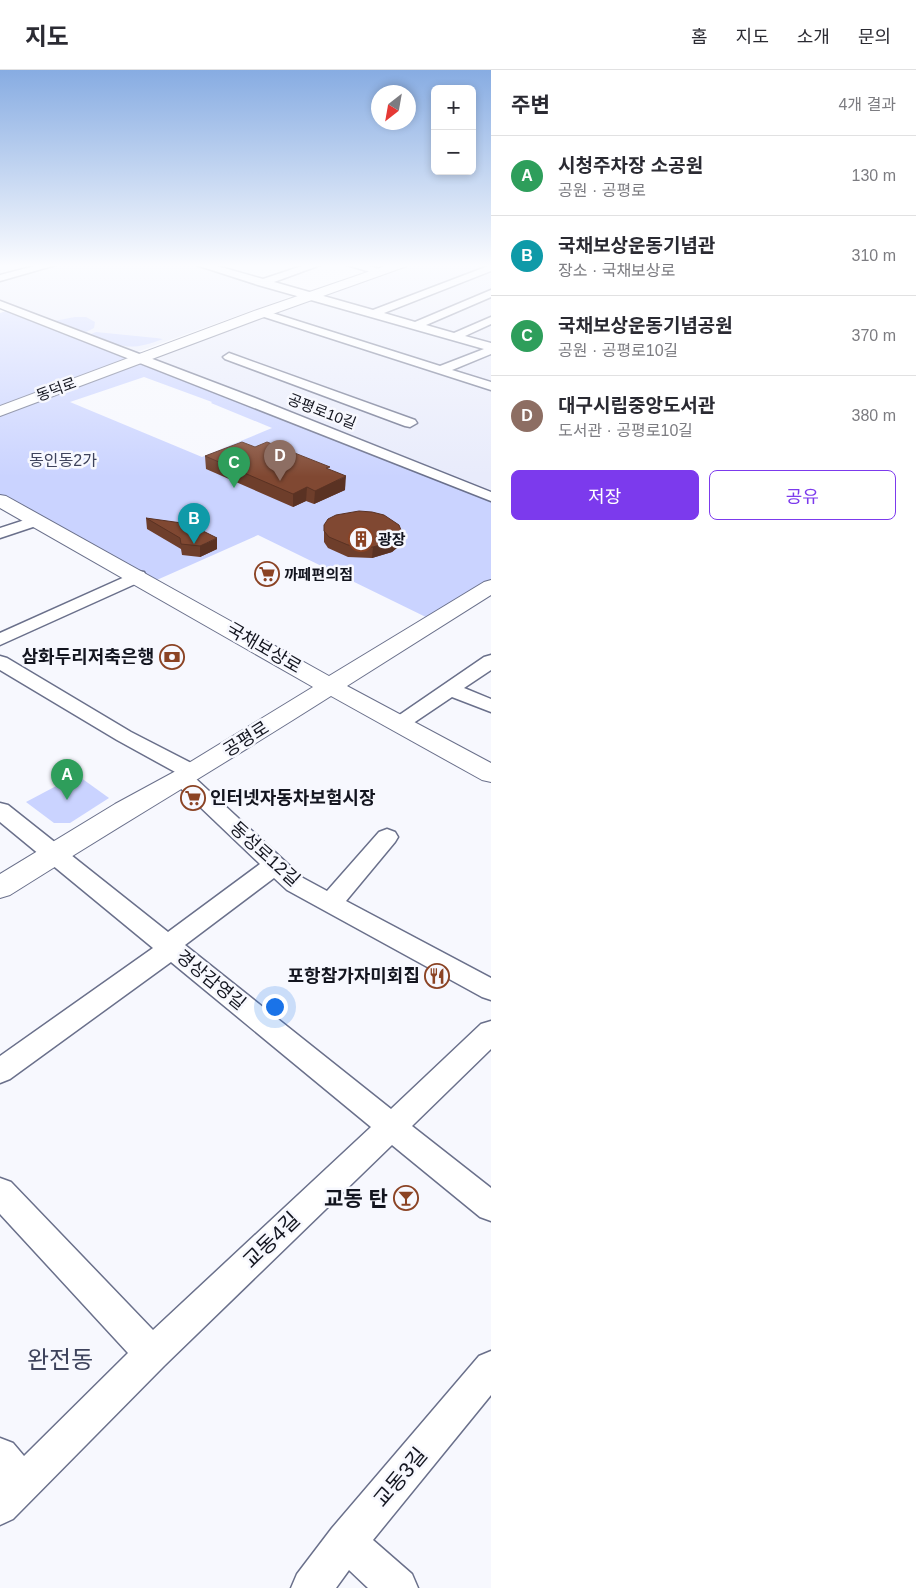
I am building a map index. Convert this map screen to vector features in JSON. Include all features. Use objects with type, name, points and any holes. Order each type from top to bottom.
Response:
[{"type":"main road","name":"동덕로","points":[[0,410],[205,335]]},
{"type":"main road","name":"국채보상로","points":[[0,500],[138,576],[331,687],[491,774]]},
{"type":"main road","name":"공평로","points":[[0,888],[125,810],[187,775],[331,687],[491,586]]},
{"type":"street","name":"공평로10길","points":[[77,335],[251,401],[491,497]]},
{"type":"street","points":[[331,335],[491,386]]},
{"type":"street","points":[[446,335],[491,348]]},
{"type":"street","points":[[454,337],[459,335]]},
{"type":"street","points":[[441,370],[491,348]]},
{"type":"street","name":"공평로10길","points":[[230,357],[410,423]]},
{"type":"street","points":[[284,388],[300,382]]},
{"type":"street","points":[[251,401],[267,394]]},
{"type":"street","points":[[0,533],[37,521]]},
{"type":"street","points":[[0,640],[138,576]]},
{"type":"street","name":"동성로12길","points":[[0,662],[187,775],[274,866],[295,884],[491,990]]},
{"type":"street","points":[[399,724],[491,662]]},
{"type":"street","points":[[450,689],[491,706]]},
{"type":"street","name":"경상감영길","points":[[0,810],[491,1207]]},
{"type":"street","points":[[330,903],[387,837]]},
{"type":"street","points":[[0,1071],[170,946],[274,866]]},
{"type":"street","name":"교동4길","points":[[7,1482],[152,1354],[491,1032]]},
{"type":"street","points":[[0,1192],[152,1354]]},
{"type":"street","name":"교동3길","points":[[311,1588],[346,1542],[491,1368]]},
{"type":"street","points":[[346,1542],[398,1588]]},
{"type":"shaded area","points":[[0,335],[80,335],[233,394],[225,398],[234,395],[491,497],[491,586],[434,621],[258,535],[150,583],[0,501]],"holes":[[[144,377],[272,428],[202,457],[70,402]]]},
{"type":"shaded area","points":[[86,335],[184,335],[137,352],[130,352]]},
{"type":"shaded area","points":[[93,335],[123,335],[163,339],[134,347],[111,342]]},
{"type":"shaded area","points":[[208,335],[491,335],[491,497],[139,360]]},
{"type":"shaded area","points":[[77,775],[109,798],[70,823],[54,823],[26,802]]},
{"type":"building","points":[[242,442],[255,447],[267,442],[330,467],[326,468],[346,476],[315,491],[307,487],[293,494],[205,456]]},
{"type":"building","points":[[359,511],[384,515],[399,525],[401,530],[399,536],[394,541],[373,547],[348,545],[329,537],[324,531],[324,525],[328,519],[336,515]]},
{"type":"building","points":[[146,518],[189,524],[217,538],[200,546],[181,544],[180,538]]},
{"type":"place","name":"대구시립중앙도서관","points":[[280,481]]},
{"type":"place","name":"국채보상운동기념공원","points":[[234,488]]},
{"type":"place","name":"광장","points":[[361,539]]},
{"type":"place","name":"국채보상운동기념관","points":[[194,544]]},
{"type":"place","name":"까페편의점","points":[[267,574]]},
{"type":"place","name":"삼화두리저축은행","points":[[172,657]]},
{"type":"place","name":"인터넷자동차보험시장","points":[[193,798]]},
{"type":"place","name":"시청주차장 소공원","points":[[67,800]]},
{"type":"place","name":"포항참가자미회집","points":[[437,976]]},
{"type":"place","name":"교동 탄","points":[[406,1198]]},
{"type":"district","name":"동인동2가","points":[[63,460]]},
{"type":"district","name":"완전동","points":[[60,1359]]}]
